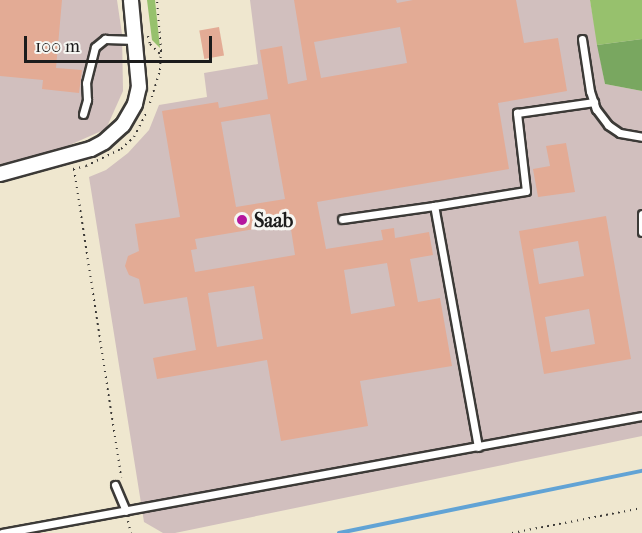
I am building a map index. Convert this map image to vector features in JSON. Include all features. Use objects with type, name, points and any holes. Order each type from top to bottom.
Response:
[{"type":"street","points":[[0,174],[74,155],[104,142],[114,134],[130,114],[139,93],[142,36],[131,0]]},
{"type":"lane","points":[[83,114],[87,100],[86,83],[95,47],[105,39],[142,36]]},
{"type":"lane","points":[[582,39],[594,102],[608,125],[620,133],[642,137]]},
{"type":"lane","points":[[342,219],[526,191],[517,113],[594,102]]},
{"type":"lane","points":[[434,206],[478,447]]},
{"type":"lane","points":[[642,214],[642,232]]},
{"type":"lane","points":[[2,533],[642,416]]},
{"type":"lane","points":[[119,487],[126,511]]},
{"type":"path","points":[[144,120],[160,70],[157,0]]},
{"type":"path","points":[[142,36],[161,55]]},
{"type":"path","points":[[74,169],[119,487]]},
{"type":"path","points":[[512,533],[642,508]]},
{"type":"path","points":[[126,511],[131,533]]},
{"type":"shaded area","points":[[0,0],[117,0],[122,34],[123,91],[106,129],[47,155],[0,164]]},
{"type":"shaded area","points":[[250,0],[590,0],[605,84],[642,91],[642,436],[175,533],[163,533],[144,522],[89,177],[106,170],[128,153],[149,130],[159,105],[207,97],[204,73],[258,64]]},
{"type":"green space","points":[[147,0],[155,0],[160,48],[152,40]]},
{"type":"green space","points":[[590,0],[642,0],[642,39],[597,45]]},
{"type":"green space","points":[[642,39],[642,91],[605,84],[597,45]]},
{"type":"building","points":[[0,0],[62,0],[56,68],[82,70],[79,93],[42,89],[43,80],[0,76]]},
{"type":"building","name":"Saab","points":[[294,0],[396,0],[397,3],[413,0],[516,0],[524,43],[558,38],[567,91],[498,103],[509,169],[317,202],[326,249],[383,240],[381,230],[394,228],[395,238],[429,232],[433,255],[410,259],[418,302],[440,298],[452,366],[360,381],[368,426],[281,441],[267,360],[157,379],[153,358],[196,350],[187,297],[144,304],[139,279],[129,275],[125,266],[128,256],[139,251],[135,224],[180,217],[162,111],[218,102],[219,108],[268,99],[260,50],[282,46],[288,84],[307,80]],"holes":[[[400,27],[407,63],[321,78],[314,42]],[[270,114],[285,199],[236,207],[221,122]],[[290,223],[295,255],[195,272],[191,250],[197,249],[195,239]],[[387,263],[395,306],[351,314],[344,270]],[[254,286],[263,339],[217,347],[208,293]]]},
{"type":"building","points":[[219,27],[224,56],[204,59],[199,30]]},
{"type":"building","points":[[566,143],[575,192],[538,197],[533,169],[550,166],[546,146]]},
{"type":"building","points":[[606,216],[631,359],[544,374],[519,231]],"holes":[[[578,241],[584,276],[539,284],[533,249]],[[589,309],[595,344],[551,352],[545,317]]]},
{"type":"waterway","points":[[339,533],[642,471]]},
{"type":"place","name":"Saab","points":[[242,220]]}]
